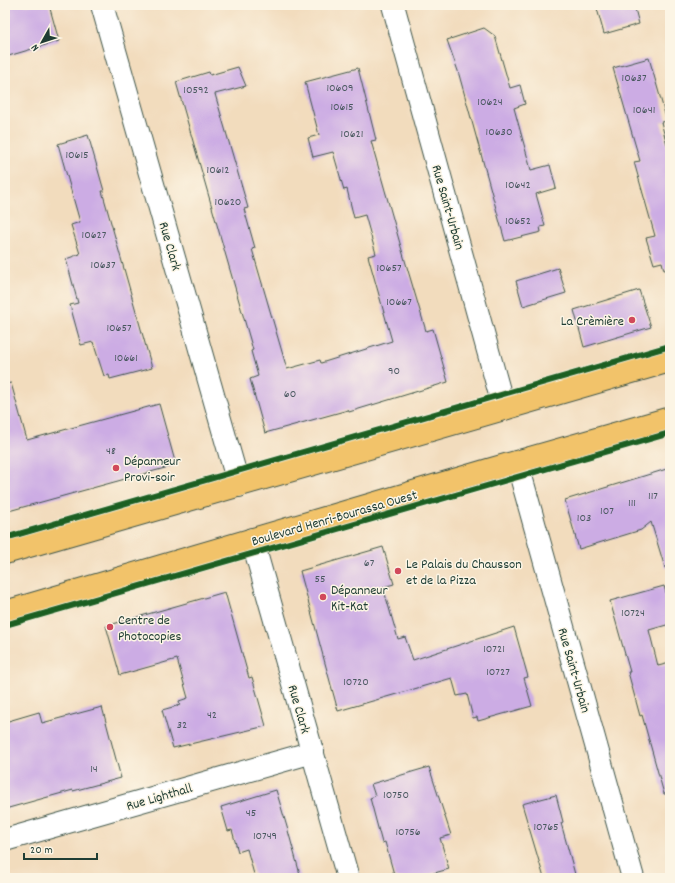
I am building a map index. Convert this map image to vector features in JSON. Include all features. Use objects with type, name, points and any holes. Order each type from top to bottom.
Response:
[{"type":"main road","points":[[5,554],[670,361]]},
{"type":"main road","name":"Boulevard Henri-Bourassa Ouest","points":[[5,612],[670,418]]},
{"type":"street","name":"Rue Clark","points":[[102,5],[239,486]]},
{"type":"street","name":"Rue Saint-Urbain","points":[[393,5],[504,409]]},
{"type":"street","name":"Rue Saint-Urbain","points":[[517,462],[633,878]]},
{"type":"street","name":"Rue Clark","points":[[252,540],[348,878]]},
{"type":"street","name":"Rue Lighthall","points":[[5,840],[313,752]]},
{"type":"building","points":[[5,5],[49,5],[59,41],[5,57]]},
{"type":"building","points":[[596,5],[634,5],[639,24],[604,34]]},
{"type":"building","points":[[484,28],[495,36],[510,88],[520,85],[525,104],[514,108],[531,170],[550,165],[556,188],[536,194],[545,226],[540,227],[541,232],[505,241],[458,71],[447,40]]},
{"type":"building","points":[[649,58],[667,121],[661,122],[670,156],[670,269],[664,270],[662,262],[654,264],[646,238],[655,236],[634,162],[640,161],[613,68]]},
{"type":"building","points":[[238,67],[246,86],[215,94],[248,208],[244,209],[255,248],[252,249],[287,369],[320,360],[321,363],[392,341],[368,256],[376,254],[365,215],[354,218],[347,189],[344,190],[333,152],[313,157],[308,138],[319,135],[305,82],[358,68],[376,140],[371,141],[401,247],[426,331],[433,329],[448,382],[349,412],[348,410],[265,433],[250,379],[258,376],[251,351],[253,350],[176,82],[209,72],[210,75]]},
{"type":"building","points":[[88,135],[104,191],[102,191],[152,368],[110,379],[109,375],[104,376],[93,342],[81,345],[70,305],[78,303],[66,259],[80,254],[71,225],[80,222],[58,144]]},
{"type":"building","points":[[558,268],[566,293],[523,306],[516,281]]},
{"type":"building","points":[[639,290],[651,327],[584,347],[574,310]]},
{"type":"building","points":[[11,383],[27,440],[159,404],[176,465],[5,512],[5,384]]},
{"type":"building","points":[[670,468],[670,568],[665,568],[651,522],[641,530],[579,549],[565,500]]},
{"type":"building","points":[[383,547],[394,584],[383,587],[398,639],[405,637],[413,660],[514,627],[528,677],[524,678],[532,706],[478,721],[477,717],[473,718],[467,694],[457,696],[452,678],[338,711],[300,571]]},
{"type":"building","points":[[664,586],[670,606],[670,624],[649,630],[658,666],[670,663],[670,794],[664,794],[642,715],[640,716],[628,672],[630,672],[610,601]]},
{"type":"building","points":[[225,592],[249,678],[252,677],[266,726],[173,748],[162,710],[180,705],[179,701],[188,698],[177,659],[120,675],[106,626]]},
{"type":"building","points":[[102,707],[121,778],[5,809],[5,722],[39,712],[42,723]]},
{"type":"building","points":[[429,767],[451,835],[440,838],[449,869],[427,875],[428,878],[395,878],[385,842],[382,843],[370,798],[375,796],[371,784]]},
{"type":"building","points":[[276,790],[301,878],[255,878],[247,849],[238,852],[232,830],[228,831],[221,807]]},
{"type":"building","points":[[556,795],[563,822],[561,823],[576,878],[544,878],[522,804]]},
{"type":"cycle path","points":[[5,538],[670,346]]},
{"type":"cycle path","points":[[5,625],[670,433]]},
{"type":"place","name":"La Crèmière","points":[[632,320]]},
{"type":"place","name":"Dépanneur Provi-soir","points":[[116,468]]},
{"type":"place","name":"Le Palais du Chausson et de la Pizza","points":[[398,571]]},
{"type":"place","name":"Dépanneur Kit-Kat","points":[[323,597]]},
{"type":"place","name":"Centre de Photocopies","points":[[110,627]]}]
